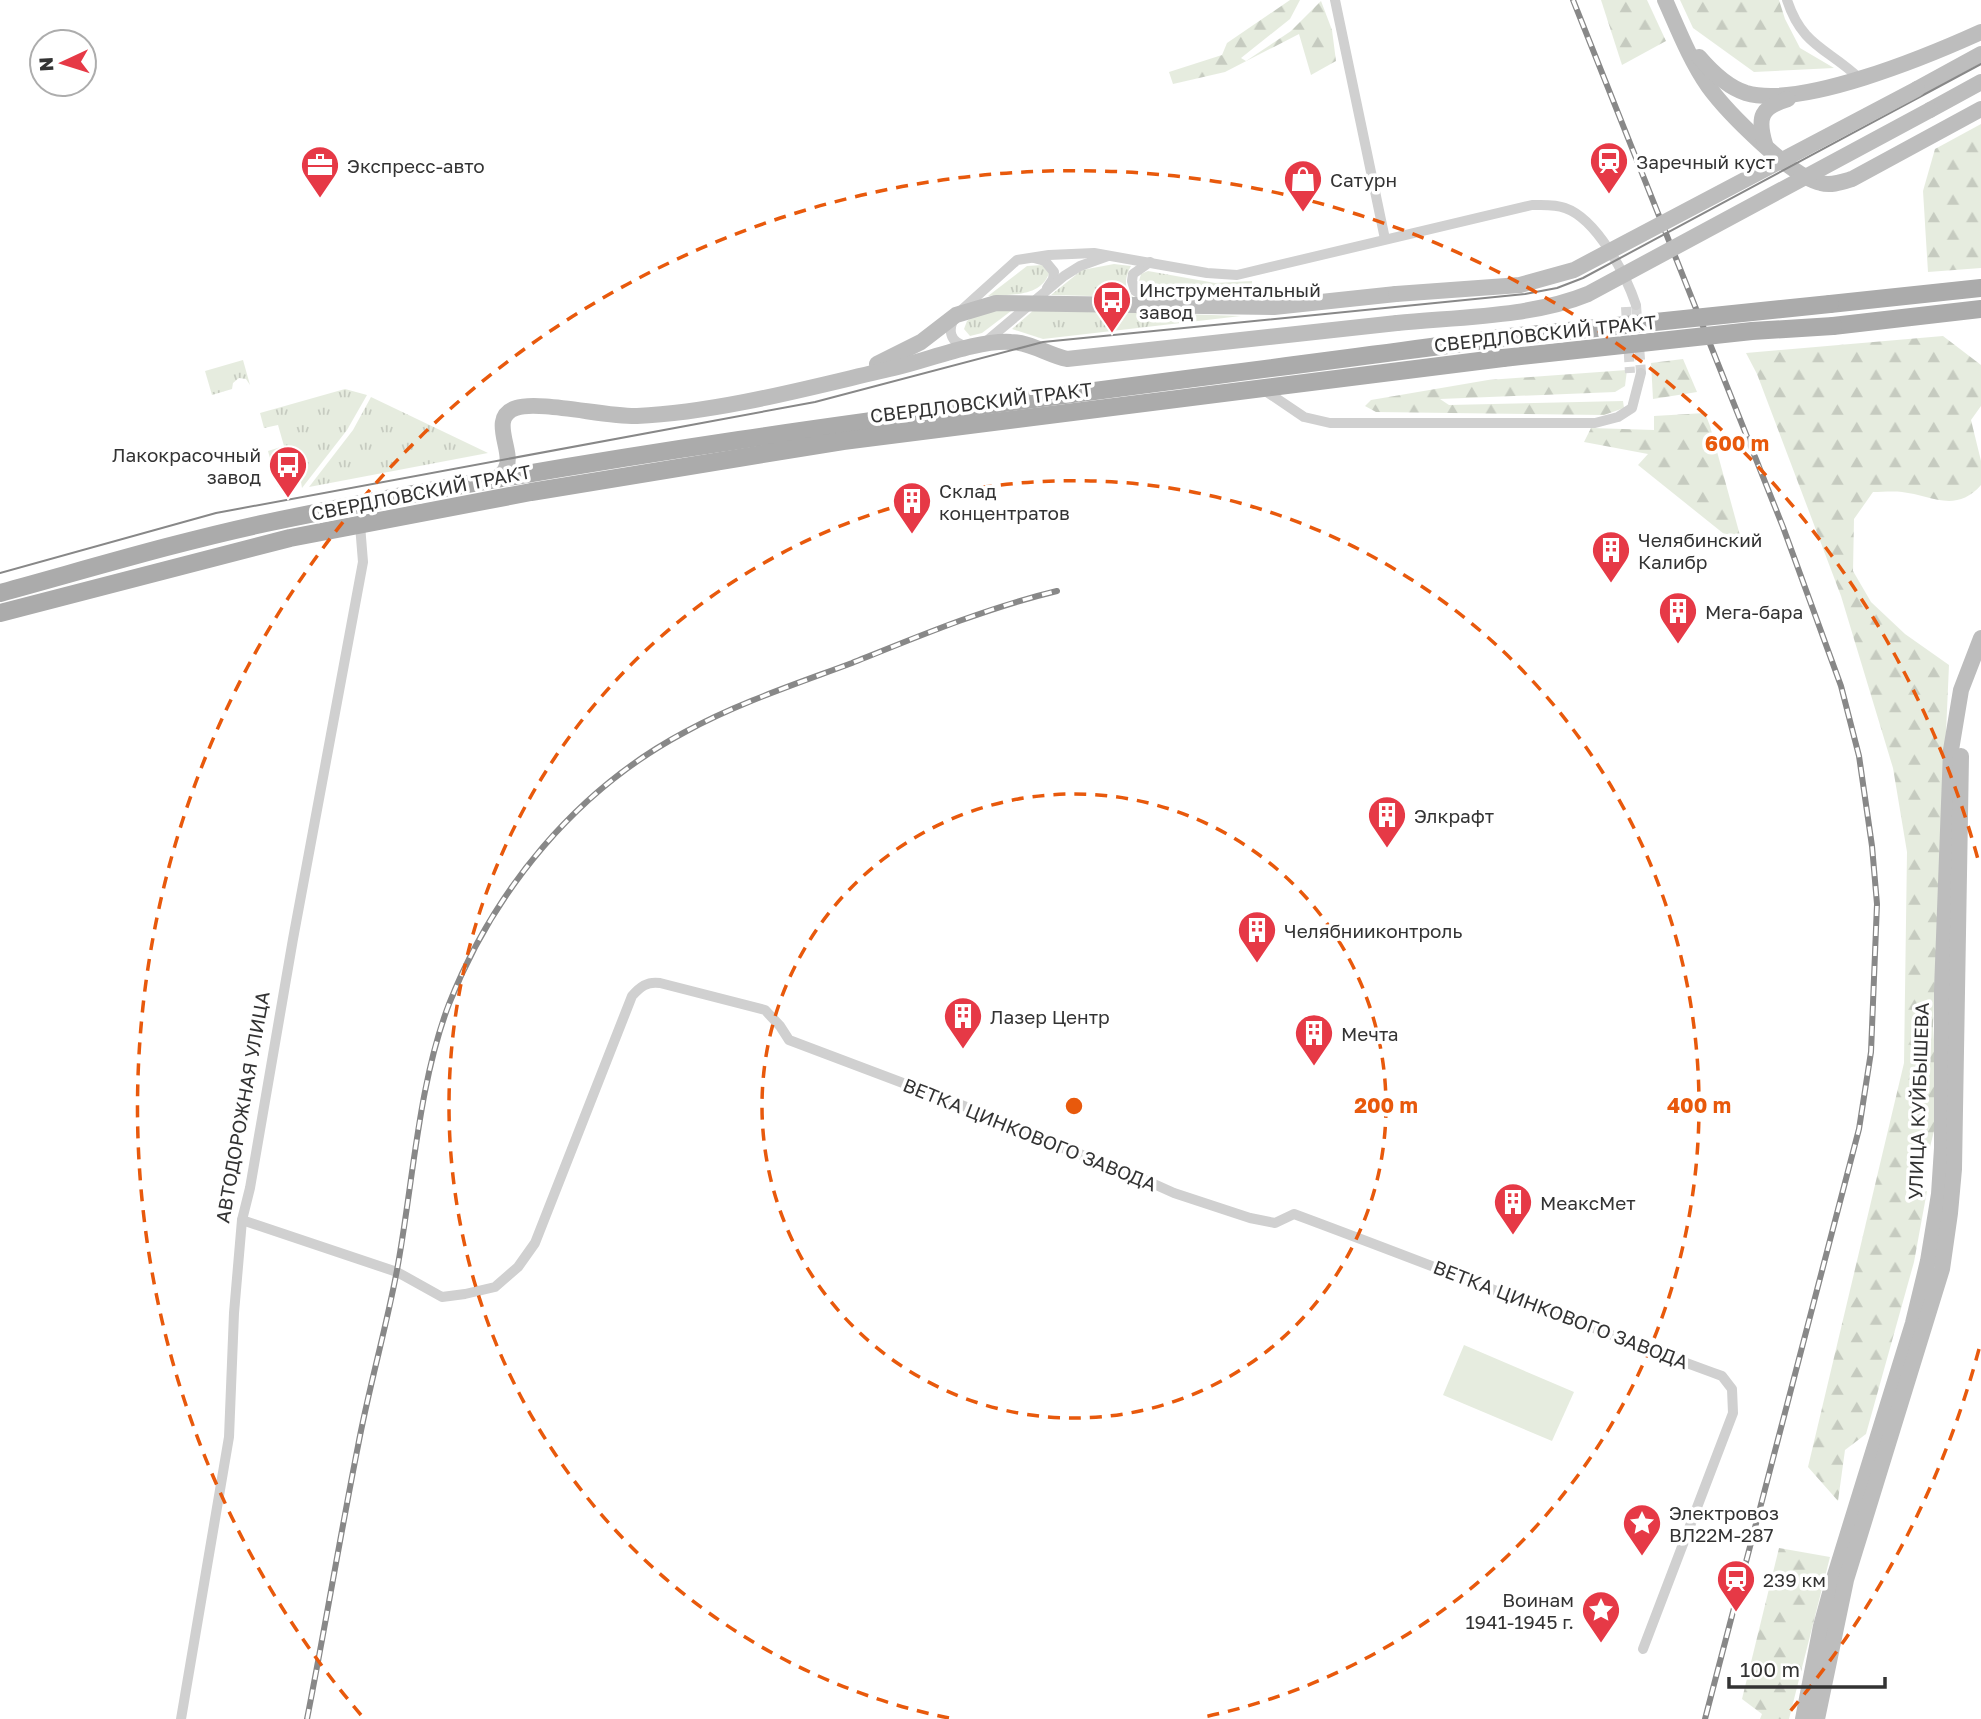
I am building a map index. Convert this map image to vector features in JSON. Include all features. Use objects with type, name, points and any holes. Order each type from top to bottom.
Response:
[{"type":"main road","points":[[1665,0],[1708,85],[1726,107],[1799,174],[1821,183],[1833,184],[1852,178],[1976,112]]},
{"type":"main road","points":[[1765,144],[1759,126],[1771,104],[1931,55],[1981,32]]},
{"type":"main road","points":[[1684,40],[1708,68],[1724,81],[1745,92],[1769,96],[1800,95]]},
{"type":"main road","points":[[843,378],[910,348],[956,315],[996,303],[1038,298],[1160,305],[1274,307],[1520,285],[1574,270],[1981,54]]},
{"type":"main road","points":[[493,480],[505,471],[508,458],[503,439],[503,422],[514,408],[529,406],[604,415],[656,414],[729,404],[980,345],[1015,342],[1067,359],[1539,309],[1565,303],[1612,281],[1981,82]]},
{"type":"main road","name":"СВЕРДЛОВСКИЙ ТРАКТ","points":[[0,593],[224,532],[493,480],[832,427],[1499,338],[1978,288]]},
{"type":"main road","name":"СВЕРДЛОВСКИЙ ТРАКТ","points":[[0,613],[257,545],[531,492],[843,441],[1503,358],[1981,309]]},
{"type":"main road","points":[[1958,312],[1981,318]]},
{"type":"main road","points":[[508,458],[520,467],[541,472]]},
{"type":"main road","name":"АВТОДОРОЖНАЯ УЛИЦА","points":[[357,506],[360,525]]},
{"type":"main road","name":"УЛИЦА КУЙБЫШЕВА","points":[[1953,886],[1951,750],[1961,690],[1981,638]]},
{"type":"main road","name":"УЛИЦА КУЙБЫШЕВА","points":[[1817,1719],[1846,1580],[1918,1325],[1939,1195],[1942,1148],[1942,990],[1953,886],[1964,724],[1970,692],[1981,658]]},
{"type":"main road","name":"УЛИЦА КУЙБЫШЕВА","points":[[1802,1719],[1821,1626],[1835,1575],[1918,1325]]},
{"type":"street","points":[[1335,0],[1385,239]]},
{"type":"street","points":[[1787,0],[1793,18],[1804,34],[1859,78]]},
{"type":"street","points":[[1108,256],[1080,266],[980,345],[963,346],[956,342],[950,330],[956,315],[1017,260],[1077,253],[1108,256],[1151,262],[1207,273],[1237,275],[1532,205],[1567,208],[1594,231],[1630,286],[1631,306]]},
{"type":"street","points":[[1032,258],[1045,261],[1054,272],[1053,279],[1038,298]]},
{"type":"street","points":[[1151,262],[1139,268],[1133,274],[1132,281],[1135,291],[1160,305]]},
{"type":"street","points":[[1261,388],[1304,416],[1330,423],[1595,423],[1618,417],[1632,408],[1635,373]]},
{"type":"street","name":"АВТОДОРОЖНАЯ УЛИЦА","points":[[181,1719],[229,1437],[234,1313],[242,1220],[363,562],[360,525]]},
{"type":"street","name":"ВЕТКА ЦИНКОВОГО ЗАВОДА","points":[[242,1220],[397,1272],[442,1297],[495,1287],[518,1267],[535,1243],[632,996],[641,986],[653,982],[765,1010],[789,1040],[985,1114],[1015,1130],[1125,1171],[1174,1193],[1250,1218],[1275,1223],[1294,1214],[1722,1376],[1732,1389],[1733,1413],[1643,1649]]},
{"type":"green space","points":[[1290,0],[1300,0],[1290,19],[1241,58],[1246,61],[1291,31],[1321,1],[1332,30],[1336,61],[1311,75],[1299,34],[1225,72],[1173,84],[1169,72],[1222,55],[1227,43]]},
{"type":"green space","points":[[1601,0],[1647,0],[1666,41],[1622,65]]},
{"type":"green space","points":[[1680,0],[1779,0],[1785,19],[1800,48],[1834,68],[1754,72],[1693,28]]},
{"type":"green space","points":[[1981,124],[1981,268],[1928,272],[1923,191],[1935,149]]},
{"type":"green space","points":[[1114,264],[1131,266],[1126,282],[1133,297],[1051,295],[1082,270]]},
{"type":"green space","points":[[1043,265],[1050,270],[1041,286],[1025,293],[988,296],[1027,266]]},
{"type":"green space","points":[[1148,271],[1215,283],[1252,281],[1252,295],[1151,293],[1141,288],[1139,281],[1141,274]]},
{"type":"green space","points":[[1015,308],[982,333],[970,336],[964,329],[967,321],[977,314]]},
{"type":"green space","points":[[1035,309],[1241,316],[1043,339],[1012,329]]},
{"type":"green space","points":[[1943,336],[1981,365],[1981,406],[1971,420],[1981,461],[1981,485],[1972,494],[1952,501],[1902,492],[1873,492],[1854,519],[1853,571],[1871,602],[1905,634],[1949,665],[1933,1026],[1939,1111],[1930,1147],[1916,1145],[1905,1199],[1927,1191],[1914,1262],[1866,1434],[1845,1450],[1838,1501],[1808,1467],[1904,1063],[1907,852],[1893,768],[1841,596],[1757,374],[1746,353]]},
{"type":"green space","points":[[1683,359],[1697,392],[1653,399],[1651,363]]},
{"type":"green space","points":[[243,360],[250,385],[246,379],[239,378],[233,383],[232,389],[212,395],[205,371]]},
{"type":"green space","points":[[1627,370],[1625,386],[1615,392],[1440,399],[1449,405],[1623,401],[1624,408],[1604,415],[1376,412],[1365,406],[1371,400],[1488,380]]},
{"type":"green space","points":[[345,389],[367,395],[347,430],[302,488],[301,482],[278,487],[268,451],[284,446],[278,425],[264,428],[260,413]]},
{"type":"green space","points":[[371,397],[488,453],[309,487],[353,430]]},
{"type":"green space","points":[[1705,413],[1744,550],[1638,465],[1648,454],[1584,442],[1591,428],[1654,430],[1654,416]]},
{"type":"green space","points":[[1464,1345],[1574,1392],[1552,1441],[1443,1395]]},
{"type":"green space","points":[[1779,1548],[1830,1557],[1789,1719],[1760,1719],[1762,1714],[1742,1699]]},
{"type":"tunnel","points":[[1636,305],[1641,373]]},
{"type":"tunnel","points":[[1626,307],[1630,373]]},
{"type":"tram line","points":[[0,573],[216,513],[815,402],[1043,342],[1525,294],[1557,288],[1583,278],[1981,64]]},
{"type":"railway","points":[[1573,0],[1783,527],[1841,686],[1859,756],[1877,904],[1871,1052],[1859,1129],[1705,1719]]},
{"type":"railway","points":[[307,1719],[362,1424],[397,1270],[430,1068],[449,1004],[468,962],[515,883],[574,813],[608,783],[685,732],[746,703],[928,633],[979,614],[1057,591]]},
{"type":"place","name":"Заречный куст","points":[[1609,195]]},
{"type":"place","name":"Экспресс-авто","points":[[320,199]]},
{"type":"place","name":"Сатурн","points":[[1303,213]]},
{"type":"place","name":"Инструментальный завод","points":[[1112,334]]},
{"type":"place","name":"Лакокрасочный завод","points":[[288,499]]},
{"type":"place","name":"Склад концентратов","points":[[912,535]]},
{"type":"place","name":"Челябинский Калибр","points":[[1611,584]]},
{"type":"place","name":"Мега-бара","points":[[1678,645]]},
{"type":"place","name":"Элкрафт","points":[[1387,849]]},
{"type":"place","name":"Челябнииконтроль","points":[[1257,964]]},
{"type":"place","name":"Лазер Центр","points":[[963,1050]]},
{"type":"place","name":"Мечта","points":[[1314,1067]]},
{"type":"place","name":"МеаксМет","points":[[1513,1236]]},
{"type":"place","name":"Электровоз ВЛ22М-287","points":[[1642,1557]]},
{"type":"place","name":"239 км","points":[[1736,1613]]},
{"type":"place","name":"Воинам 1941-1945 г.","points":[[1601,1644]]}]
